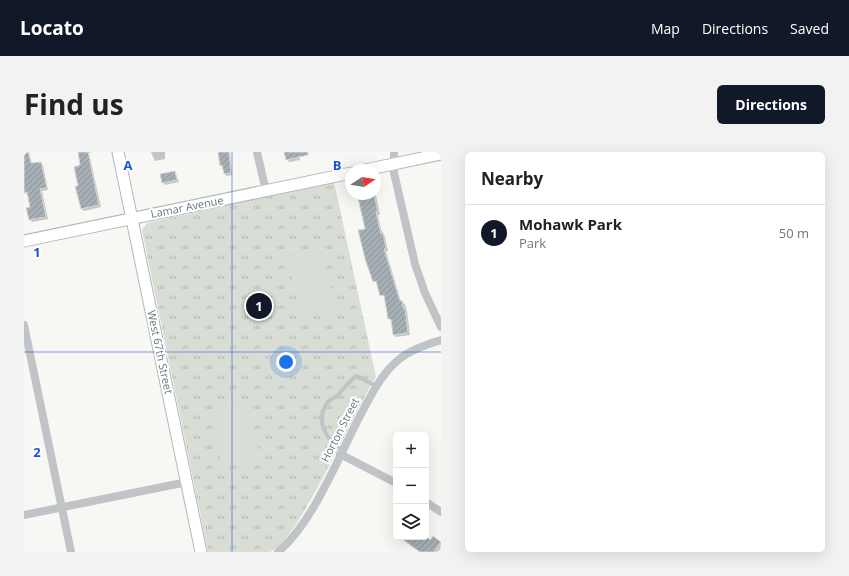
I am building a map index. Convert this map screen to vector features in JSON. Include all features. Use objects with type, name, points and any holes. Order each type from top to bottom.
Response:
[{"type":"street","name":"West 67th Street","points":[[118,152],[201,552]]},
{"type":"street","points":[[257,152],[266,191]]},
{"type":"street","points":[[394,152],[394,173],[415,264],[425,293],[441,327]]},
{"type":"street","points":[[381,167],[441,154]]},
{"type":"street","name":"Lamar Avenue","points":[[24,241],[345,174]]},
{"type":"street","points":[[24,325],[71,552]]},
{"type":"street","name":"Horton Street","points":[[278,552],[295,535],[309,515],[376,386],[386,372],[407,354],[441,340]]},
{"type":"street","points":[[342,452],[393,481]]},
{"type":"street","points":[[24,515],[187,482]]},
{"type":"street","points":[[429,504],[441,512]]},
{"type":"lane","points":[[342,452],[327,438],[323,426],[323,412],[328,402],[356,376],[376,386]]},
{"type":"green space","points":[[334,182],[376,377],[325,474],[294,527],[281,544],[269,552],[208,552],[142,230],[147,223]]},
{"type":"green space","points":[[323,252],[335,308],[300,315],[288,257]]},
{"type":"green space","points":[[246,401],[260,458],[223,468],[209,410]]},
{"type":"building","points":[[24,152],[28,152],[31,163],[41,162],[47,188],[40,189],[46,217],[29,220],[26,208],[30,207],[27,192],[24,193]]},
{"type":"building","points":[[78,152],[88,152],[99,205],[81,209],[75,186],[78,186],[74,167],[80,165]]},
{"type":"building","points":[[218,152],[229,152],[231,173],[224,174],[222,165],[220,166]]},
{"type":"building","points":[[284,152],[308,152],[308,155],[286,160]]},
{"type":"building","points":[[175,171],[177,180],[162,183],[160,174]]},
{"type":"building","points":[[358,200],[375,200],[379,226],[381,234],[383,233],[386,248],[384,249],[400,301],[402,300],[403,308],[405,308],[408,333],[393,335],[391,319],[388,319],[384,295],[380,296],[376,281],[373,282],[365,259],[358,230],[365,229]]},
{"type":"building","points":[[433,536],[441,542],[434,552],[420,552],[403,540],[429,539],[430,540]]},
{"type":"place","name":"Mohawk Park","points":[[259,306]]}]
